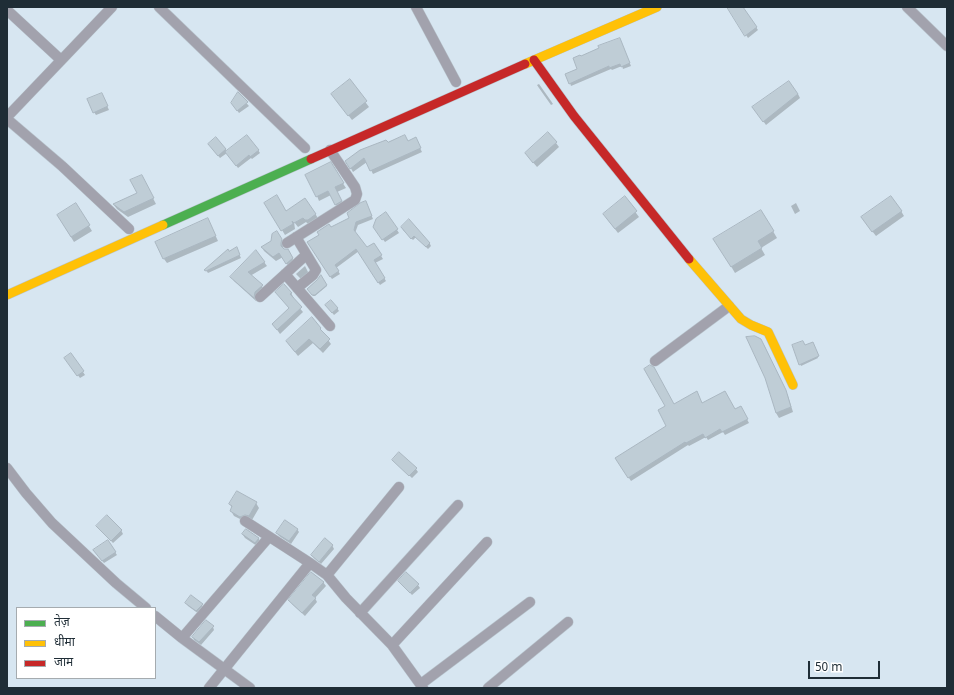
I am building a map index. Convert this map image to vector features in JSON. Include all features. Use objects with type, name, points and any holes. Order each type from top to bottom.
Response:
[{"type":"main road","points":[[7,295],[330,150],[657,7]]},
{"type":"main road","points":[[534,60],[574,116],[676,245],[741,319],[768,332],[793,385]]},
{"type":"street","points":[[112,7],[7,118],[129,228]]},
{"type":"street","points":[[159,7],[306,148]]},
{"type":"street","points":[[416,7],[456,82]]},
{"type":"street","points":[[906,7],[947,46]]},
{"type":"street","points":[[10,10],[61,60]]},
{"type":"street","points":[[297,288],[315,272],[314,266],[306,255],[291,240],[355,200],[357,194],[355,187],[330,150]]},
{"type":"street","points":[[260,297],[306,255]]},
{"type":"street","points":[[285,274],[330,326]]},
{"type":"street","points":[[655,361],[729,306]]},
{"type":"street","points":[[7,468],[52,523],[116,583],[145,607]]},
{"type":"street","points":[[327,576],[398,487]]},
{"type":"street","points":[[360,613],[458,505]]},
{"type":"street","points":[[245,521],[310,563],[327,576],[360,613],[392,645],[422,686],[530,602]]},
{"type":"street","points":[[182,638],[269,536]]},
{"type":"street","points":[[392,645],[487,542]]},
{"type":"street","points":[[209,688],[310,563]]},
{"type":"street","points":[[156,617],[250,688]]},
{"type":"street","points":[[488,688],[568,622]]},
{"type":"building","points":[[727,7],[743,7],[757,27],[745,36]]},
{"type":"building","points":[[620,38],[630,63],[621,67],[620,64],[609,68],[609,66],[569,84],[565,74],[577,69],[573,58],[580,55],[581,56],[599,48],[598,46]]},
{"type":"building","points":[[350,79],[367,101],[348,116],[331,94]]},
{"type":"building","points":[[789,81],[798,94],[763,122],[752,107]]},
{"type":"building","points":[[238,92],[248,102],[237,111],[231,103]]},
{"type":"building","points":[[102,93],[108,106],[93,113],[87,99]]},
{"type":"building","points":[[548,132],[557,142],[533,163],[525,153]]},
{"type":"building","points":[[247,135],[259,150],[250,157],[249,155],[236,166],[225,152]]},
{"type":"building","points":[[405,135],[408,141],[416,137],[421,148],[370,171],[364,158],[350,169],[345,161],[360,150],[386,140],[388,142]]},
{"type":"building","points":[[216,137],[226,149],[218,156],[208,144]]},
{"type":"building","points":[[331,162],[344,183],[335,187],[342,201],[335,205],[328,191],[316,197],[305,175]]},
{"type":"building","points":[[142,175],[154,198],[124,212],[113,204],[137,193],[130,180]]},
{"type":"building","points":[[277,195],[286,211],[305,198],[316,214],[308,220],[303,218],[294,223],[292,221],[293,224],[281,231],[264,203]]},
{"type":"building","points":[[625,196],[637,211],[615,229],[603,214]]},
{"type":"building","points":[[891,196],[902,211],[872,232],[861,217]]},
{"type":"building","points":[[366,201],[372,216],[356,222],[354,230],[367,247],[374,243],[382,255],[374,260],[385,278],[378,283],[356,249],[335,265],[339,271],[330,277],[307,242],[319,235],[317,232],[329,224],[331,227],[349,218],[347,213],[360,203]]},
{"type":"building","points":[[76,203],[90,225],[71,237],[57,215]]},
{"type":"building","points":[[761,210],[774,231],[758,241],[762,248],[731,267],[713,239]]},
{"type":"building","points":[[386,212],[398,229],[382,240],[373,227],[376,219]]},
{"type":"building","points":[[208,218],[216,236],[163,259],[155,242]]},
{"type":"building","points":[[409,219],[430,243],[426,247],[414,236],[411,239],[401,227]]},
{"type":"building","points":[[277,231],[282,239],[281,246],[284,249],[288,249],[293,258],[286,264],[279,253],[273,257],[261,247],[271,241],[272,234]]},
{"type":"building","points":[[237,247],[240,255],[206,271],[204,270],[228,249],[229,251]]},
{"type":"building","points":[[256,250],[265,262],[248,272],[263,285],[255,292],[254,298],[230,277]]},
{"type":"building","points":[[321,275],[327,285],[315,295],[312,295],[307,289]]},
{"type":"building","points":[[284,284],[292,293],[290,294],[302,307],[277,330],[272,324],[289,308],[275,292]]},
{"type":"building","points":[[331,300],[338,308],[332,313],[325,305]]},
{"type":"building","points":[[312,317],[321,328],[320,329],[330,339],[320,349],[309,339],[295,352],[286,341]]},
{"type":"building","points":[[755,336],[761,339],[786,390],[791,407],[776,413],[765,378],[746,337]]},
{"type":"building","points":[[803,341],[805,345],[813,342],[819,356],[799,365],[792,345]]},
{"type":"building","points":[[71,353],[84,371],[77,376],[64,358]]},
{"type":"building","points":[[650,365],[654,367],[674,404],[697,391],[702,403],[725,391],[735,409],[741,406],[748,419],[722,432],[720,429],[705,438],[703,434],[686,443],[685,442],[628,478],[615,458],[666,426],[658,410],[665,406],[644,369]]},
{"type":"building","points":[[399,452],[417,468],[409,476],[392,460]]},
{"type":"building","points":[[237,491],[257,502],[249,516],[245,515],[240,517],[230,511],[232,506],[229,504]]},
{"type":"building","points":[[107,515],[122,530],[111,541],[96,526]]},
{"type":"building","points":[[285,520],[298,529],[289,541],[276,533]]},
{"type":"building","points":[[246,529],[259,538],[255,543],[242,534]]},
{"type":"building","points":[[325,538],[333,545],[319,562],[311,555]]},
{"type":"building","points":[[108,540],[116,552],[102,561],[93,550]]},
{"type":"building","points":[[311,572],[324,582],[312,595],[316,598],[302,613],[288,600]]},
{"type":"building","points":[[406,572],[419,584],[410,593],[398,581]]},
{"type":"building","points":[[191,595],[203,604],[196,611],[185,603]]},
{"type":"building","points":[[206,620],[214,626],[199,642],[192,637]]},
{"type":"traffic: fast","points":[[163,225],[311,159]]},
{"type":"traffic: slow","points":[[525,64],[657,7]]},
{"type":"traffic: slow","points":[[7,295],[163,225]]},
{"type":"traffic: slow","points":[[689,259],[741,319],[768,332],[793,385]]},
{"type":"traffic: jam","points":[[534,60],[574,116],[689,259]]},
{"type":"traffic: jam","points":[[311,159],[525,64]]}]
